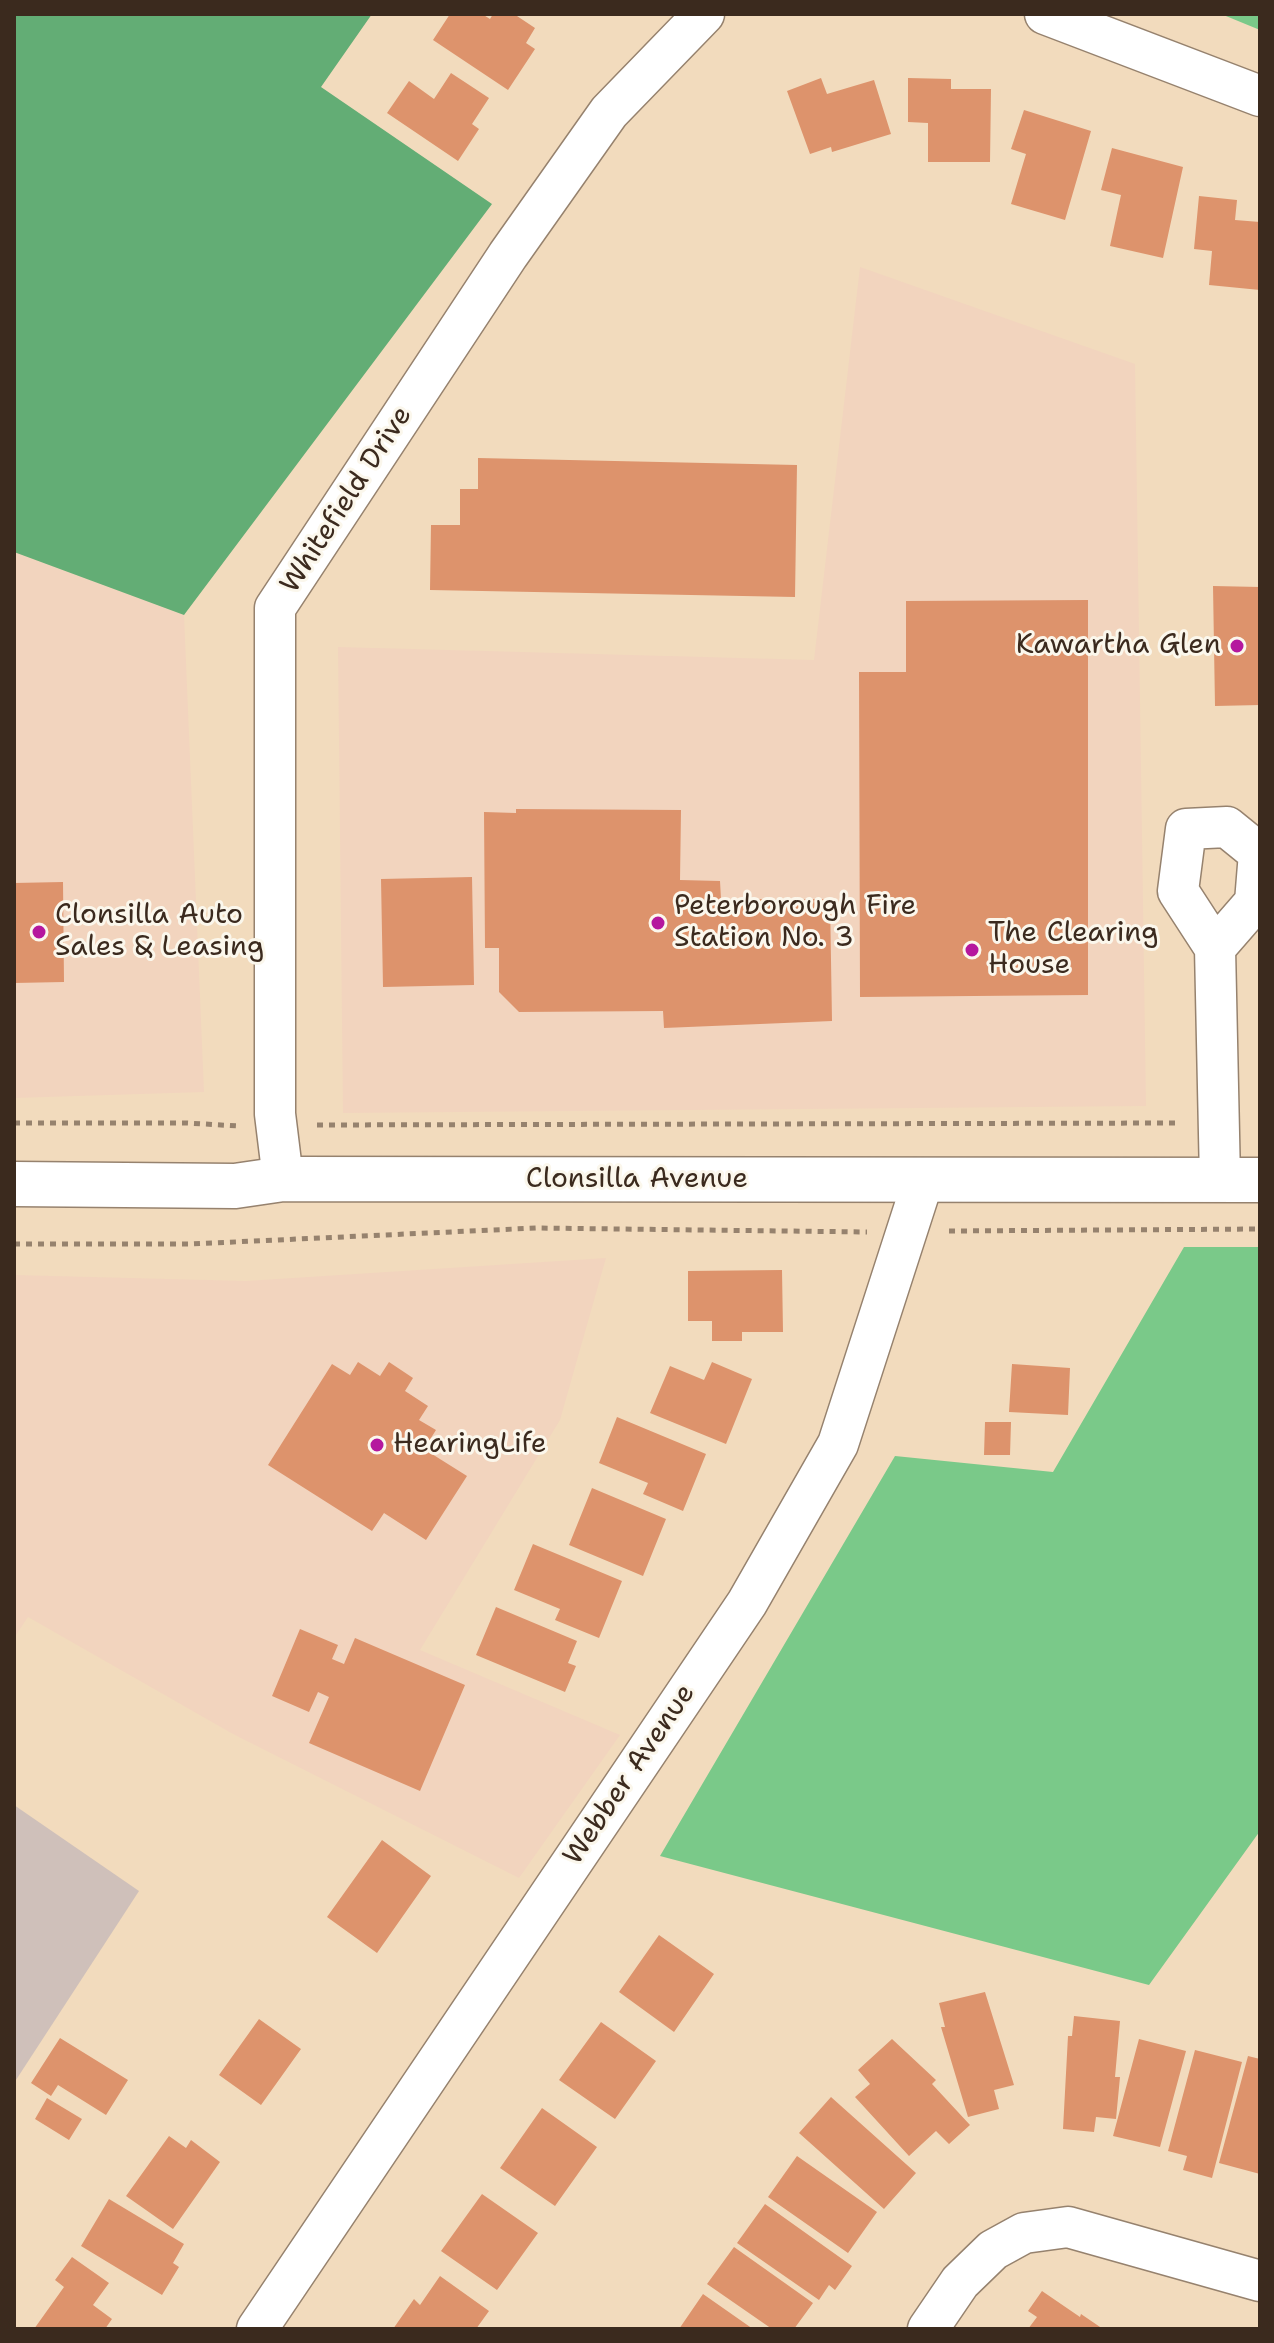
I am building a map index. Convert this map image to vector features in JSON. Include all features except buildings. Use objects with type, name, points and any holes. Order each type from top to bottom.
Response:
[{"type":"main road","name":"Clonsilla Avenue","points":[[14,1184],[235,1186],[283,1179],[1240,1180]]},
{"type":"street","name":"Whitefield Drive","points":[[283,1179],[276,1129],[275,608],[508,255],[609,112],[704,14]]},
{"type":"street","points":[[1045,14],[1260,96]]},
{"type":"street","points":[[1215,948],[1219,1123],[1240,1180]]},
{"type":"street","name":"Webber Avenue","points":[[257,2329],[747,1603],[838,1444],[923,1181]]},
{"type":"street","points":[[928,2329],[960,2282],[993,2250],[1024,2233],[1068,2227],[1260,2281]]},
{"type":"path","points":[[14,1123],[187,1123],[276,1129],[349,1123],[1219,1123]]},
{"type":"path","points":[[14,1244],[190,1244],[536,1228],[908,1232],[1260,1229]]},
{"type":"shaded area","points":[[860,267],[1135,364],[1146,1106],[343,1113],[338,647],[814,660]]},
{"type":"shaded area","points":[[14,552],[184,615],[204,1092],[14,1098]]},
{"type":"shaded area","points":[[606,1258],[560,1420],[420,1650],[620,1735],[519,1878],[233,1734],[28,1617],[14,1638],[14,1275],[246,1281]]},
{"type":"shaded area","points":[[14,1805],[139,1891],[14,2083]]},
{"type":"green space","points":[[14,14],[372,14],[321,87],[492,204],[184,615],[14,552]]},
{"type":"green space","points":[[1221,14],[1260,14],[1260,30]]},
{"type":"green space","points":[[1184,1247],[1260,1247],[1260,1831],[1149,1985],[660,1856],[895,1456],[1053,1472]]},
{"type":"place","name":"Kawartha Glen","points":[[1237,646]]},
{"type":"place","name":"Peterborough Fire Station No. 3","points":[[658,923]]},
{"type":"place","name":"Clonsilla Auto Sales & Leasing","points":[[39,932]]},
{"type":"place","name":"The Clearing House","points":[[972,950]]},
{"type":"place","name":"HearingLife","points":[[377,1445]]}]
